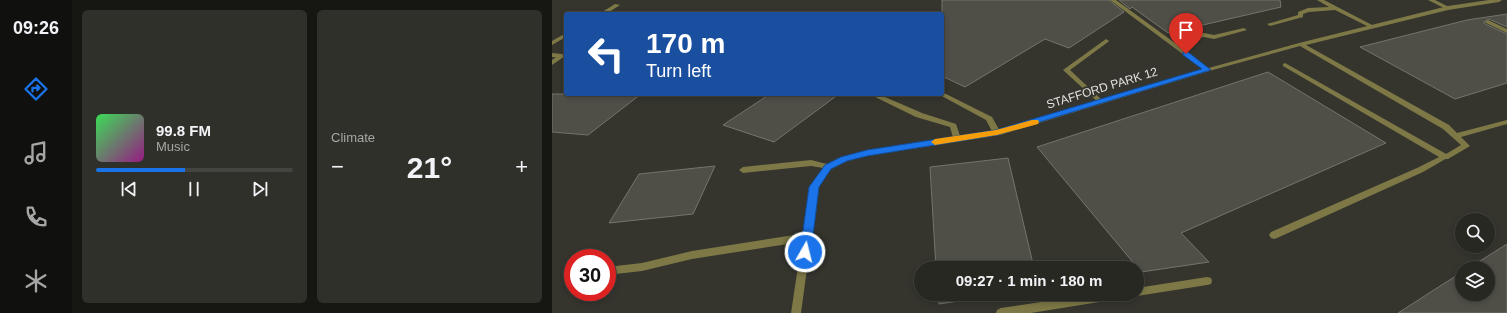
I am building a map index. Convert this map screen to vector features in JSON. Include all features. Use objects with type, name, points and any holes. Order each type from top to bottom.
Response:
[{"type":"street","points":[[1113,0],[1208,70]]},
{"type":"street","points":[[1320,0],[1371,26]]},
{"type":"street","points":[[1431,0],[1448,8]]},
{"type":"street","name":"STAFFORD PARK 12","points":[[796,313],[814,187],[828,167],[844,159],[867,153],[997,133],[1208,70],[1302,44],[1448,8],[1499,0]]},
{"type":"street","points":[[605,12],[617,5]]},
{"type":"street","points":[[1270,24],[1301,16],[1300,13],[1308,10],[1336,8]]},
{"type":"street","points":[[1488,22],[1507,31]]},
{"type":"street","points":[[1175,46],[1187,37],[1204,35],[1214,37],[1244,30]]},
{"type":"street","points":[[552,43],[564,36]]},
{"type":"street","points":[[1101,102],[1066,70],[1106,41]]},
{"type":"street","points":[[1274,236],[1420,170],[1466,146],[1446,127],[1302,44]]},
{"type":"street","points":[[552,55],[564,56]]},
{"type":"street","points":[[552,63],[564,56]]},
{"type":"street","points":[[1284,66],[1445,157]]},
{"type":"street","points":[[944,95],[989,119],[997,133]]},
{"type":"street","points":[[876,96],[919,115],[952,126],[957,139]]},
{"type":"street","points":[[1456,136],[1507,122]]},
{"type":"street","points":[[743,170],[811,163],[828,167]]},
{"type":"street","points":[[616,270],[642,267],[692,255],[807,237]]},
{"type":"street","points":[[1144,291],[1207,281]]},
{"type":"street","points":[[1001,313],[1079,301]]},
{"type":"building","points":[[942,0],[1109,0],[1124,12],[1069,48],[1045,39],[965,87],[944,77],[944,12],[942,12]]},
{"type":"building","points":[[1119,0],[1280,0],[1281,7],[1168,33],[1132,7],[1130,9]]},
{"type":"building","points":[[1507,14],[1507,27],[1489,19],[1484,22],[1485,24],[1507,34],[1507,83],[1455,99],[1360,47],[1467,20]]},
{"type":"building","points":[[1268,72],[1386,143],[1181,233],[1209,262],[1144,272],[1144,261],[1132,261],[1037,147]]},
{"type":"building","points":[[552,94],[564,94],[564,96],[638,96],[588,135],[552,132]]},
{"type":"building","points":[[767,96],[836,96],[774,142],[723,125]]},
{"type":"building","points":[[1008,158],[1032,261],[936,261],[930,167]]},
{"type":"building","points":[[715,166],[693,214],[609,223],[639,174]]},
{"type":"building","points":[[1507,244],[1507,313],[1398,313],[1455,276],[1455,301],[1495,301],[1495,261],[1480,261],[1495,253]]},
{"type":"building","points":[[939,301],[958,301],[939,304]]},
{"type":"slow traffic","points":[[935,142],[997,133],[1035,122]]},
{"type":"route","points":[[805,252],[814,187],[828,167],[844,159],[867,153],[997,133],[1208,70],[1186,54]]}]
